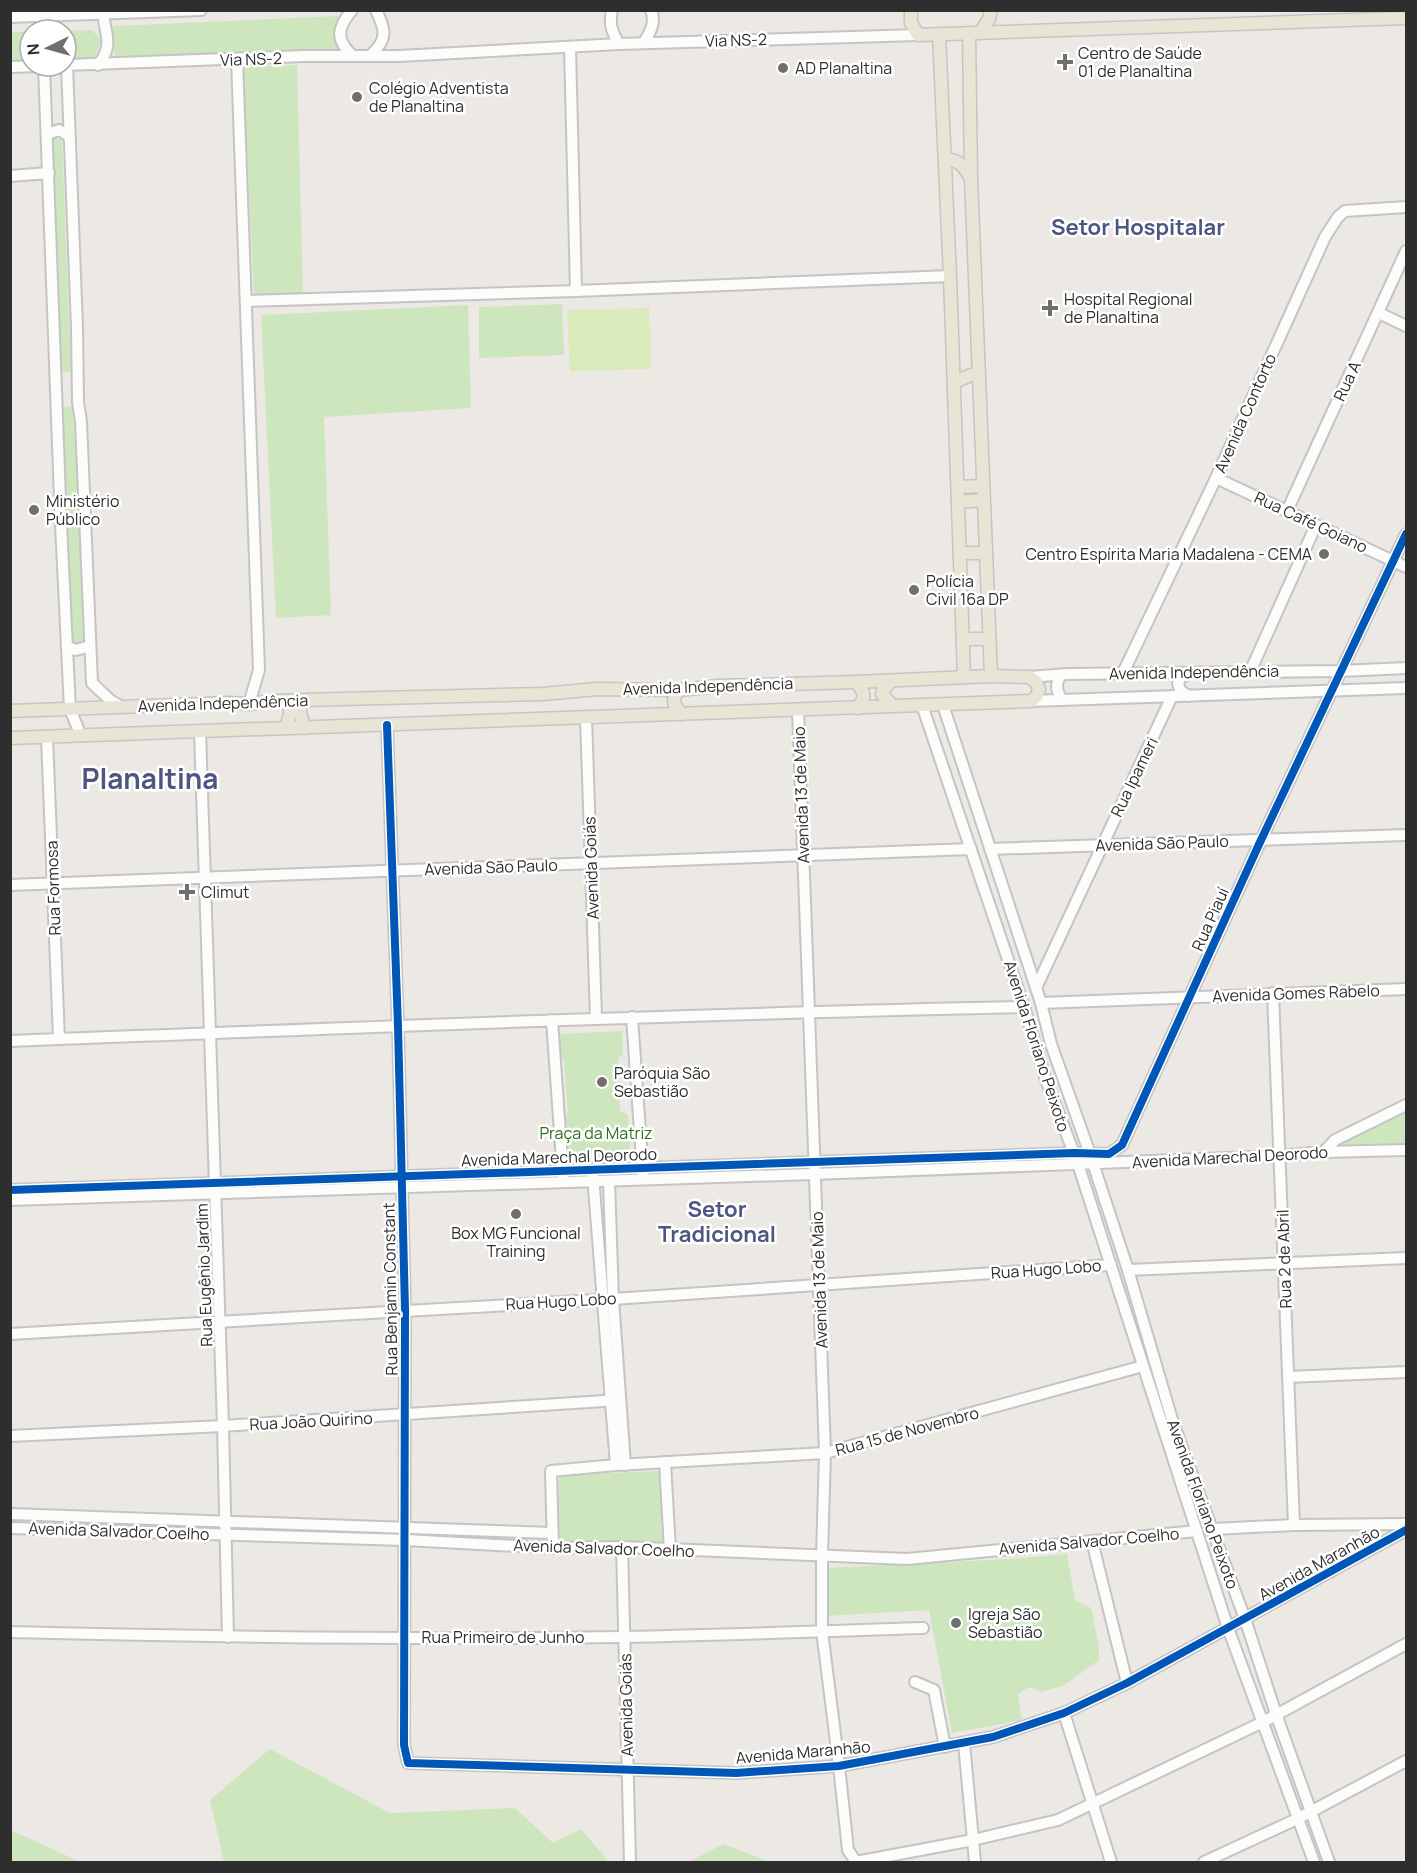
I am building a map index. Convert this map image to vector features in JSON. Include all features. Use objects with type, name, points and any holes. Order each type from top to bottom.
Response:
[{"type":"main road","points":[[911,10],[911,23],[918,35]]},
{"type":"main road","points":[[991,676],[971,178],[974,33],[989,19],[992,10]]},
{"type":"main road","name":"Via NS-2","points":[[918,35],[1325,16],[1407,18]]},
{"type":"main road","points":[[939,34],[964,677]]},
{"type":"main road","points":[[945,159],[959,162],[971,178]]},
{"type":"main road","points":[[954,382],[978,374]]},
{"type":"main road","points":[[958,487],[982,486]]},
{"type":"main road","points":[[958,502],[983,500]]},
{"type":"main road","points":[[960,553],[986,553]]},
{"type":"main road","points":[[963,639],[989,639]]},
{"type":"main road","name":"Avenida Independência","points":[[10,711],[249,704],[289,700],[543,694],[610,688],[679,690],[733,685],[991,676],[1029,677]]},
{"type":"main road","points":[[1029,677],[1036,682],[1039,689],[1031,701]]},
{"type":"main road","points":[[891,681],[882,694],[892,705]]},
{"type":"main road","points":[[856,682],[863,690],[864,696],[858,708]]},
{"type":"main road","points":[[648,714],[653,702],[653,690]]},
{"type":"main road","points":[[679,690],[673,702],[682,714]]},
{"type":"main road","points":[[285,728],[290,714],[289,700]]},
{"type":"main road","points":[[305,728],[299,711],[300,705],[309,700]]},
{"type":"main road","name":"Avenida Independência","points":[[10,738],[1031,701]]},
{"type":"street","points":[[10,17],[48,13],[201,10]]},
{"type":"street","points":[[352,10],[340,28],[340,38],[353,56]]},
{"type":"street","points":[[370,56],[382,42],[384,30],[376,10]]},
{"type":"street","points":[[612,10],[610,23],[619,44]]},
{"type":"street","points":[[643,43],[649,35],[654,17],[651,10]]},
{"type":"street","points":[[98,65],[105,56],[108,46],[103,13]]},
{"type":"street","name":"Via NS-2","points":[[78,65],[370,56],[643,43],[918,35]]},
{"type":"street","points":[[570,47],[576,291]]},
{"type":"street","points":[[237,59],[259,670],[249,704]]},
{"type":"street","points":[[44,78],[70,709],[81,735]]},
{"type":"street","points":[[67,78],[78,328],[78,402],[81,422],[92,683],[110,700],[122,707]]},
{"type":"street","points":[[46,134],[59,130],[69,136]]},
{"type":"street","points":[[10,176],[49,173]]},
{"type":"street","name":"Avenida Contorto","points":[[1123,673],[1216,478],[1325,237],[1338,217],[1345,211],[1407,207]]},
{"type":"street","name":"Rua A","points":[[1287,511],[1407,251]]},
{"type":"street","points":[[246,302],[950,276]]},
{"type":"street","points":[[1378,313],[1407,326]]},
{"type":"street","points":[[56,375],[63,381],[68,381],[77,374]]},
{"type":"street","points":[[57,401],[67,397],[78,402]]},
{"type":"street","name":"Rua Café Goiano","points":[[1216,478],[1407,567]]},
{"type":"street","points":[[1259,693],[1267,688],[1268,681],[1266,675],[1255,672],[1316,525]]},
{"type":"street","points":[[1341,671],[1407,534]]},
{"type":"street","points":[[68,647],[75,650],[90,646]]},
{"type":"street","name":"Avenida Independência","points":[[1029,677],[1407,668]]},
{"type":"street","name":"Rua Piauí","points":[[1109,1154],[1122,1145],[1341,671]]},
{"type":"street","points":[[1189,696],[1182,693],[1178,683],[1181,677],[1190,672]]},
{"type":"street","points":[[1061,675],[1056,687],[1062,699]]},
{"type":"street","name":"Avenida Independência","points":[[1031,701],[1407,688]]},
{"type":"street","name":"Rua Ipameri","points":[[1036,988],[1172,696]]},
{"type":"street","name":"Avenida Floriano Peixoto","points":[[922,705],[992,908],[1046,1080],[1078,1164],[1228,1628],[1314,1863]]},
{"type":"street","name":"Avenida Floriano Peixoto","points":[[943,705],[1041,1003],[1051,1044],[1128,1270],[1173,1423],[1245,1619],[1329,1863]]},
{"type":"street","name":"Avenida 13 de Maio","points":[[798,710],[825,1453],[822,1631],[848,1850],[855,1862],[973,1840]]},
{"type":"street","name":"Avenida Goiás","points":[[586,717],[596,1018]]},
{"type":"street","name":"Rua Benjamin Constant","points":[[387,724],[405,1310],[404,1745]]},
{"type":"street","name":"Rua Eugênio Jardim","points":[[200,731],[228,1637]]},
{"type":"street","name":"Rua Formosa","points":[[47,737],[59,1039]]},
{"type":"street","points":[[948,780],[967,776]]},
{"type":"street","name":"Avenida São Paulo","points":[[990,849],[1407,835]]},
{"type":"street","name":"Avenida São Paulo","points":[[10,885],[972,849]]},
{"type":"street","points":[[992,908],[1002,913],[1006,910],[1007,902]]},
{"type":"street","points":[[1000,934],[999,929],[1005,922],[1009,922],[1016,928]]},
{"type":"street","name":"Avenida Gomes Rabelo","points":[[1041,1003],[1407,989]]},
{"type":"street","name":"Rua 2 de Abril","points":[[1274,993],[1294,1525]]},
{"type":"street","points":[[10,1041],[596,1018],[1024,1007]]},
{"type":"street","points":[[632,1017],[643,1180]]},
{"type":"street","points":[[552,1020],[563,1183]]},
{"type":"street","points":[[1035,1046],[1046,1051],[1049,1050],[1051,1044]]},
{"type":"street","points":[[1046,1080],[1051,1071],[1061,1074]]},
{"type":"street","points":[[1324,1152],[1335,1140],[1407,1105]]},
{"type":"street","name":"Avenida Marechal Deorodo","points":[[10,1200],[402,1176],[1074,1153],[1092,1159],[1280,1156],[1324,1152],[1407,1150]]},
{"type":"street","name":"Avenida Marechal Deorodo","points":[[10,1190],[402,1188],[563,1183],[1078,1164],[1109,1154]]},
{"type":"street","points":[[592,1170],[608,1299],[621,1465]]},
{"type":"street","points":[[608,1299],[609,1181]]},
{"type":"street","points":[[1128,1270],[1407,1258]]},
{"type":"street","name":"Rua Hugo Lobo","points":[[10,1334],[608,1299],[1111,1265]]},
{"type":"street","points":[[1124,1306],[1131,1307],[1137,1301]]},
{"type":"street","points":[[1132,1331],[1137,1325],[1144,1325]]},
{"type":"street","name":"Rua 15 de Novembro","points":[[551,1533],[551,1471],[825,1453],[1143,1366]]},
{"type":"street","points":[[1288,1377],[1407,1372]]},
{"type":"street","points":[[1153,1399],[1160,1401],[1165,1394]]},
{"type":"street","name":"Rua João Quirino","points":[[10,1436],[223,1426],[615,1400]]},
{"type":"street","points":[[1161,1426],[1167,1420],[1173,1423]]},
{"type":"street","points":[[665,1462],[670,1550]]},
{"type":"street","name":"Avenida Salvador Coelho","points":[[10,1514],[551,1533]]},
{"type":"street","points":[[1213,1529],[1294,1525],[1407,1524]]},
{"type":"street","name":"Avenida Salvador Coelho","points":[[10,1528],[405,1540],[552,1548],[622,1547],[907,1559],[1197,1531]]},
{"type":"street","name":"Avenida Maranhão","points":[[1245,1619],[1407,1530]]},
{"type":"street","points":[[551,1533],[552,1548]]},
{"type":"street","points":[[1092,1541],[1126,1683]]},
{"type":"street","name":"Avenida Goiás","points":[[622,1547],[630,1863]]},
{"type":"street","points":[[1228,1628],[1245,1619]]},
{"type":"street","name":"Avenida Maranhão","points":[[404,1745],[408,1763],[736,1773],[839,1766],[993,1737],[1064,1713],[1126,1683],[1228,1628]]},
{"type":"street","name":"Rua Primeiro de Junho","points":[[10,1632],[405,1638],[625,1637],[923,1629]]},
{"type":"street","points":[[973,1840],[1058,1820],[1263,1722],[1407,1644]]},
{"type":"street","points":[[915,1682],[934,1690],[945,1747]]},
{"type":"street","points":[[1064,1713],[1111,1863]]},
{"type":"street","points":[[964,1743],[975,1863]]},
{"type":"street","points":[[1204,1863],[1297,1819],[1407,1761]]},
{"type":"green space","points":[[338,16],[338,53],[115,61],[113,26]]},
{"type":"green space","points":[[92,30],[102,41],[94,58],[78,59],[78,31]]},
{"type":"green space","points":[[18,32],[18,60],[13,60],[11,57],[10,35]]},
{"type":"green space","points":[[297,65],[303,294],[254,297],[243,67]]},
{"type":"green space","points":[[51,138],[62,139],[71,372],[60,372]]},
{"type":"green space","points":[[562,304],[564,355],[479,358],[479,307]]},
{"type":"green space","points":[[468,305],[471,408],[324,417],[331,615],[276,618],[261,315]]},
{"type":"green space","points":[[649,308],[651,369],[570,371],[567,310]]},
{"type":"green space","points":[[73,406],[86,643],[72,643],[61,408]]},
{"type":"green space","name":"Praça da Matriz","points":[[622,1031],[623,1055],[618,1058],[620,1111],[628,1115],[631,1165],[566,1167],[563,1117],[568,1112],[564,1061],[560,1059],[559,1034]]},
{"type":"green space","points":[[1406,1112],[1406,1147],[1337,1150],[1339,1144]]},
{"type":"green space","points":[[659,1471],[663,1546],[559,1543],[559,1475]]},
{"type":"green space","points":[[1067,1554],[1075,1600],[1091,1608],[1099,1647],[1099,1660],[1063,1686],[1041,1692],[1029,1687],[1018,1694],[1022,1720],[952,1733],[929,1610],[826,1616],[826,1568]]},
{"type":"green space","points":[[270,1749],[390,1813],[515,1808],[553,1843],[581,1829],[609,1862],[224,1862],[210,1800]]},
{"type":"green space","points":[[11,1830],[80,1862],[11,1862]]},
{"type":"green space","points":[[723,1844],[771,1862],[689,1862]]},
{"type":"cycle path","points":[[10,1190],[1074,1153],[1109,1154],[1122,1145],[1261,840],[1406,534]]},
{"type":"cycle path","points":[[387,725],[405,1310],[404,1745],[408,1763],[736,1773],[839,1766],[993,1737],[1064,1713],[1127,1683],[1406,1530]]},
{"type":"place","name":"Centro de Saúde 01 de Planaltina","points":[[1065,62]]},
{"type":"place","name":"AD Planaltina","points":[[783,68]]},
{"type":"place","name":"Colégio Adventista de Planaltina","points":[[357,97]]},
{"type":"place","name":"Hospital Regional de Planaltina","points":[[1050,308]]},
{"type":"place","name":"Ministério Público","points":[[34,510]]},
{"type":"place","name":"Centro Espírita Maria Madalena - CEMA","points":[[1324,554]]},
{"type":"place","name":"Polícia Civil 16a DP","points":[[914,590]]},
{"type":"place","name":"Climut","points":[[187,892]]},
{"type":"place","name":"Paróquia São Sebastião","points":[[602,1082]]},
{"type":"place","name":"Box MG Funcional Training","points":[[516,1214]]},
{"type":"place","name":"Igreja São Sebastião","points":[[956,1623]]},
{"type":"district","name":"Setor Hospitalar","points":[[1138,227]]},
{"type":"district","name":"Planaltina","points":[[150,779]]},
{"type":"district","name":"Setor Tradicional","points":[[717,1222]]}]
